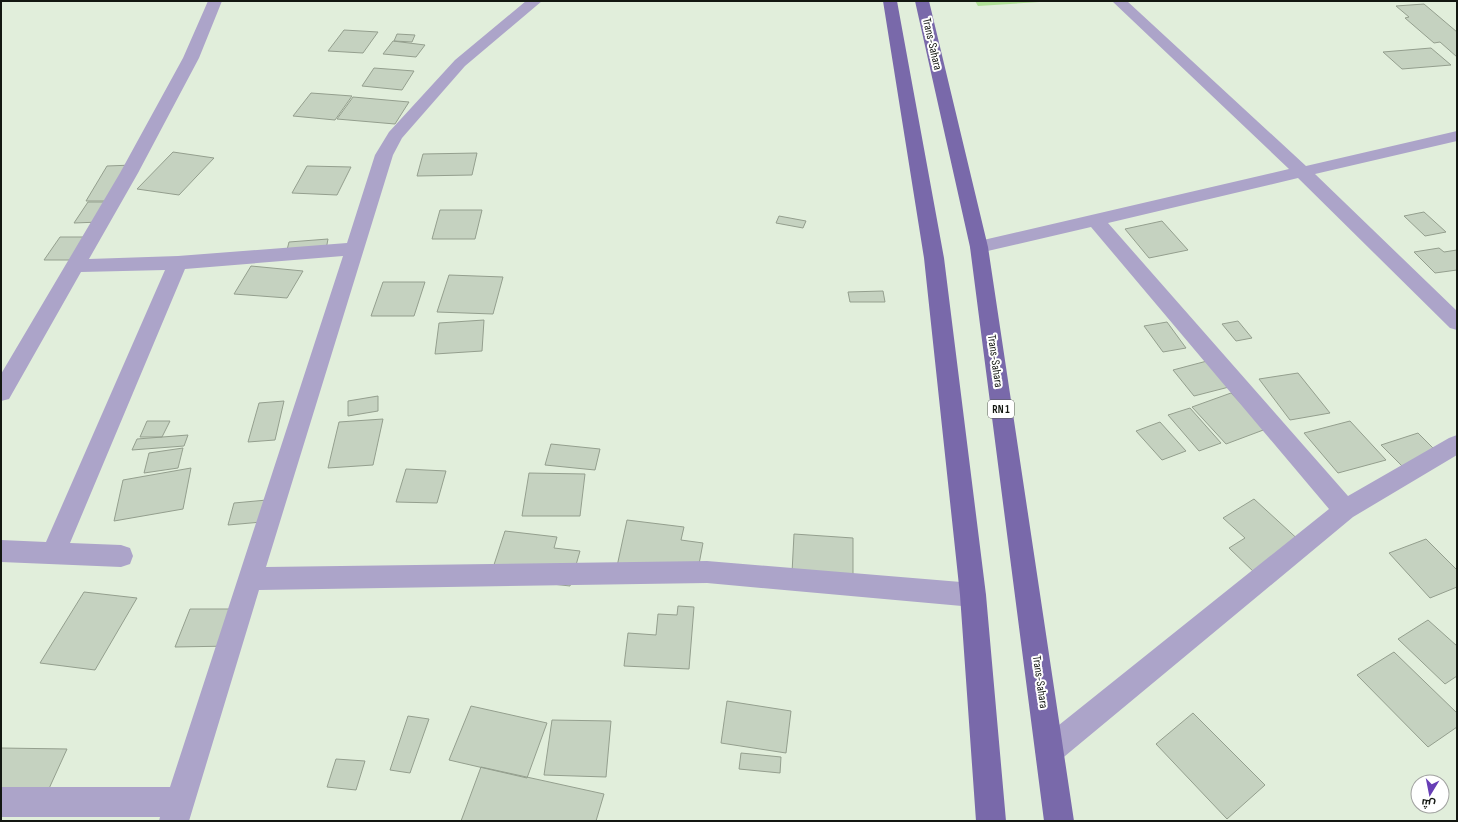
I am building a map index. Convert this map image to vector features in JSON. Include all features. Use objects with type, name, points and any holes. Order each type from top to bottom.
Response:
[{"type":"main road","points":[[890,1],[934,258],[973,595],[991,821]]},
{"type":"main road","name":"Trans-Sahara","points":[[922,1],[979,247],[1059,821]]},
{"type":"street","points":[[1,393],[172,95],[191,58],[215,1]]},
{"type":"street","points":[[1,802],[177,812],[384,155],[395,136],[460,63],[536,1]]},
{"type":"street","points":[[1119,1],[1302,172],[1457,323]]},
{"type":"street","points":[[979,247],[1457,136]]},
{"type":"street","points":[[1096,220],[1345,510]]},
{"type":"street","points":[[74,266],[178,263],[354,249]]},
{"type":"street","points":[[53,553],[178,263]]},
{"type":"street","points":[[1049,751],[1345,510],[1457,444]]},
{"type":"street","points":[[1,551],[121,556]]},
{"type":"street","points":[[251,578],[707,572],[973,595]]},
{"type":"green space","points":[[975,1],[1055,1],[978,6]]},
{"type":"building","points":[[1424,4],[1457,32],[1457,57],[1440,42],[1434,43],[1405,18],[1409,17],[1396,6]]},
{"type":"building","points":[[344,30],[378,32],[363,53],[328,51]]},
{"type":"building","points":[[397,34],[415,35],[412,42],[394,41]]},
{"type":"building","points":[[393,41],[425,45],[416,57],[383,54]]},
{"type":"building","points":[[1431,48],[1451,65],[1402,69],[1383,52]]},
{"type":"building","points":[[374,68],[414,71],[402,90],[362,86]]},
{"type":"building","points":[[311,93],[352,96],[335,120],[293,116]]},
{"type":"building","points":[[353,97],[409,102],[395,124],[337,119]]},
{"type":"building","points":[[173,152],[214,158],[179,195],[137,189]]},
{"type":"building","points":[[477,153],[472,175],[417,176],[423,154]]},
{"type":"building","points":[[133,165],[113,201],[86,201],[107,166]]},
{"type":"building","points":[[307,166],[351,167],[337,195],[292,193]]},
{"type":"building","points":[[88,202],[113,202],[100,222],[74,223]]},
{"type":"building","points":[[440,210],[482,210],[475,239],[432,239]]},
{"type":"building","points":[[1424,212],[1446,232],[1425,236],[1404,216]]},
{"type":"building","points":[[779,216],[806,221],[803,228],[776,223]]},
{"type":"building","points":[[1162,221],[1188,250],[1149,258],[1125,229]]},
{"type":"building","points":[[60,237],[93,237],[78,260],[44,260]]},
{"type":"building","points":[[328,239],[325,255],[285,258],[289,242]]},
{"type":"building","points":[[1439,248],[1444,252],[1457,250],[1457,270],[1435,273],[1414,252]]},
{"type":"building","points":[[251,266],[303,271],[287,298],[234,294]]},
{"type":"building","points":[[449,275],[503,277],[493,314],[437,312]]},
{"type":"building","points":[[383,282],[425,282],[414,316],[371,316]]},
{"type":"building","points":[[883,291],[885,302],[850,302],[848,292]]},
{"type":"building","points":[[484,320],[482,351],[435,354],[439,323]]},
{"type":"building","points":[[1238,321],[1252,338],[1236,341],[1222,324]]},
{"type":"building","points":[[1167,322],[1186,348],[1163,352],[1144,326]]},
{"type":"building","points":[[1207,361],[1229,387],[1194,396],[1173,370]]},
{"type":"building","points":[[1298,373],[1330,413],[1290,420],[1259,379]]},
{"type":"building","points":[[1231,393],[1266,429],[1226,444],[1192,407]]},
{"type":"building","points":[[378,396],[378,411],[348,416],[348,401]]},
{"type":"building","points":[[284,401],[275,440],[248,442],[259,403]]},
{"type":"building","points":[[1190,408],[1221,443],[1199,451],[1168,415]]},
{"type":"building","points":[[383,419],[373,465],[328,468],[339,422]]},
{"type":"building","points":[[147,421],[170,421],[162,437],[140,437]]},
{"type":"building","points":[[1350,421],[1386,460],[1338,473],[1304,433]]},
{"type":"building","points":[[1160,422],[1186,451],[1162,460],[1136,431]]},
{"type":"building","points":[[1418,433],[1444,459],[1407,471],[1381,445]]},
{"type":"building","points":[[188,435],[184,446],[132,450],[137,439]]},
{"type":"building","points":[[551,444],[600,449],[595,470],[545,465]]},
{"type":"building","points":[[183,448],[178,468],[144,473],[149,453]]},
{"type":"building","points":[[191,468],[183,509],[114,521],[123,480]]},
{"type":"building","points":[[406,469],[446,471],[437,503],[396,502]]},
{"type":"building","points":[[529,473],[585,474],[580,516],[522,516]]},
{"type":"building","points":[[1254,499],[1303,544],[1256,574],[1229,548],[1245,538],[1223,518]]},
{"type":"building","points":[[267,500],[262,522],[228,525],[234,503]]},
{"type":"building","points":[[627,520],[684,527],[681,540],[703,543],[696,580],[616,571]]},
{"type":"building","points":[[505,531],[557,537],[554,548],[580,551],[570,586],[490,577]]},
{"type":"building","points":[[794,534],[853,538],[853,578],[792,573]]},
{"type":"building","points":[[1426,539],[1457,570],[1457,587],[1430,598],[1389,553]]},
{"type":"building","points":[[84,592],[137,598],[95,670],[40,663]]},
{"type":"building","points":[[678,606],[694,607],[689,669],[624,666],[628,633],[656,635],[658,614],[677,615]]},
{"type":"building","points":[[190,609],[245,609],[232,646],[175,647]]},
{"type":"building","points":[[1428,620],[1457,646],[1457,676],[1445,684],[1398,639]]},
{"type":"building","points":[[1394,652],[1457,713],[1457,727],[1428,747],[1357,675]]},
{"type":"building","points":[[727,701],[791,711],[786,753],[721,743]]},
{"type":"building","points":[[471,706],[547,723],[527,778],[449,760]]},
{"type":"building","points":[[1193,713],[1265,785],[1227,819],[1156,744]]},
{"type":"building","points":[[408,716],[429,719],[410,773],[390,770]]},
{"type":"building","points":[[552,720],[611,721],[606,777],[544,775]]},
{"type":"building","points":[[1,748],[67,749],[42,804],[1,803]]},
{"type":"building","points":[[741,753],[781,757],[780,773],[739,769]]},
{"type":"building","points":[[336,759],[365,761],[356,790],[327,787]]},
{"type":"building","points":[[481,767],[604,794],[596,821],[461,821]]}]
